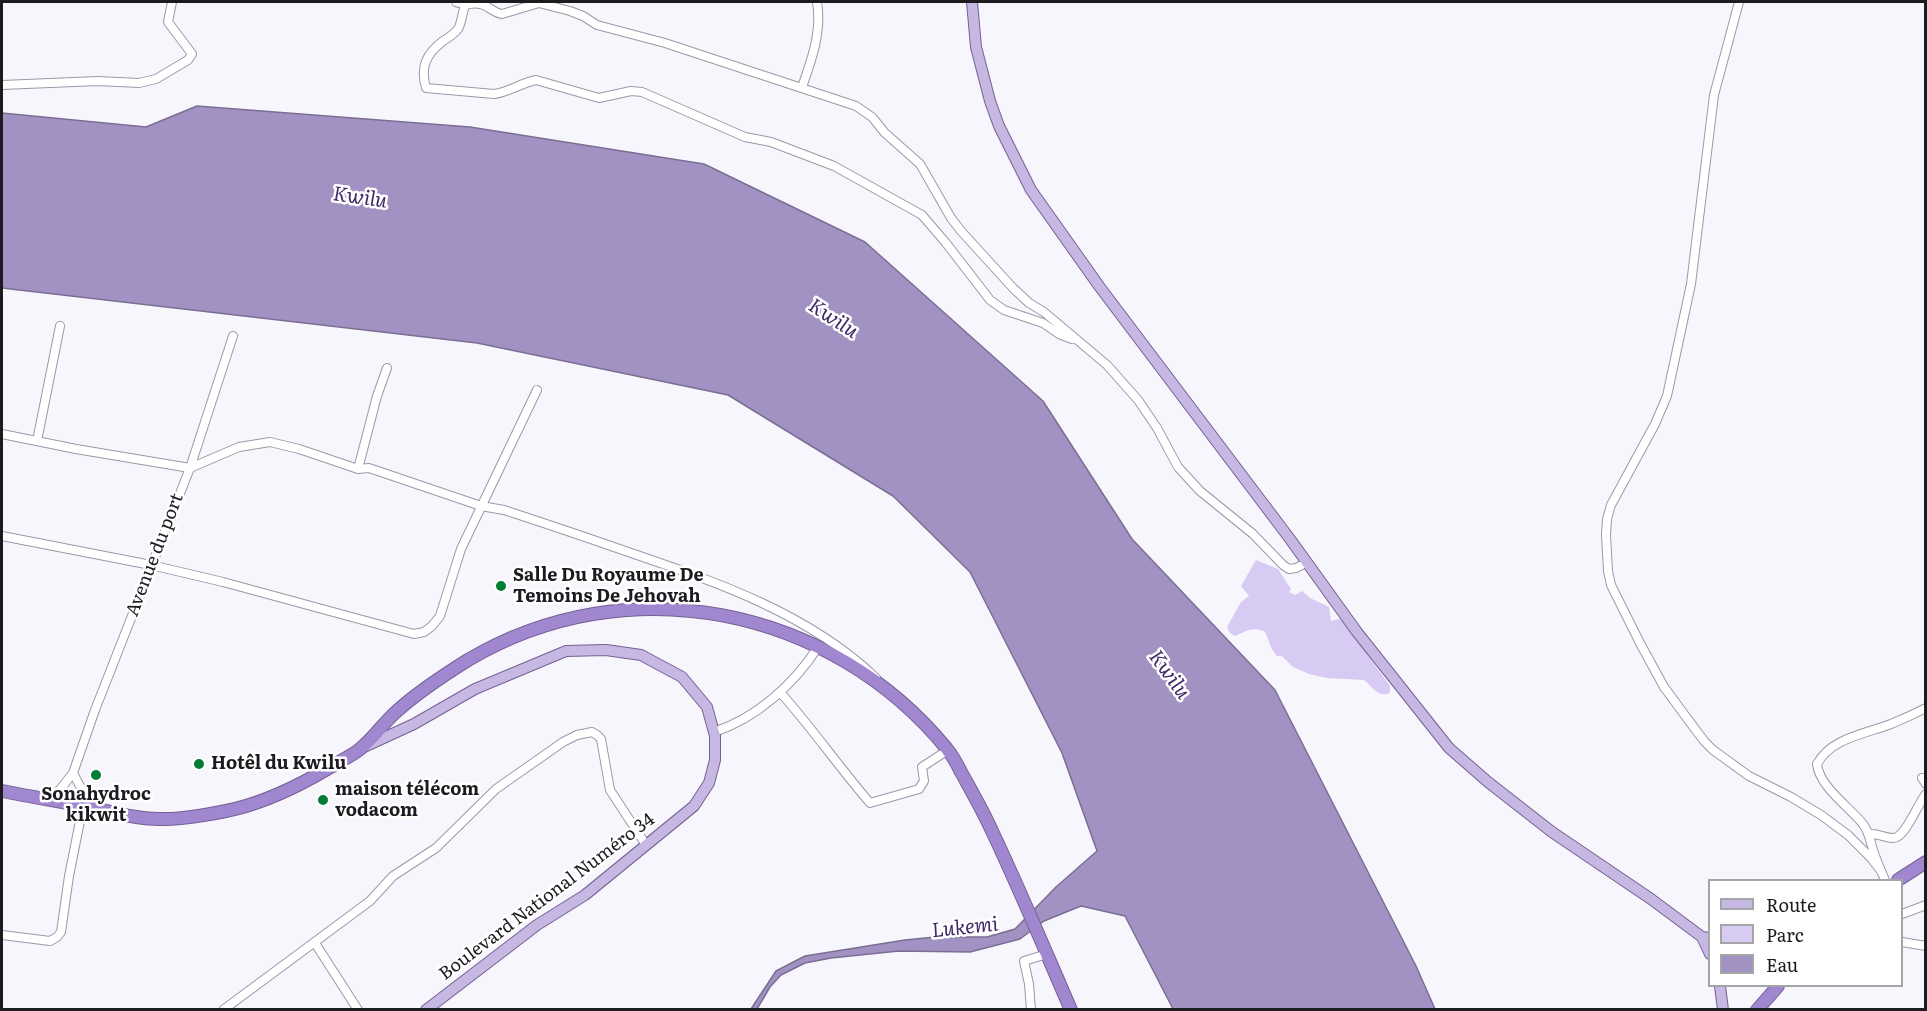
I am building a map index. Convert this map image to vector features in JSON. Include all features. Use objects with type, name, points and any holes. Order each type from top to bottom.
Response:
[{"type":"highway","points":[[2,791],[117,814],[160,819],[244,807],[281,794],[317,776],[359,749],[396,711],[470,659],[514,638],[566,620],[600,614],[680,609],[707,612],[774,628],[849,663],[892,693],[948,750],[976,798],[1071,1010]]},
{"type":"highway","points":[[1900,879],[1926,862]]},
{"type":"highway","points":[[1757,1010],[1777,987]]},
{"type":"main road","points":[[971,4],[976,47],[990,100],[1004,136],[1031,190],[1099,286],[1290,539],[1357,632],[1449,748],[1552,832],[1706,938]]},
{"type":"main road","name":"Boulevard National Numéro 34","points":[[359,749],[414,724],[475,689],[566,651],[606,650],[641,655],[682,676],[707,707],[714,732],[715,760],[709,783],[693,806],[585,895],[537,925],[426,1010]]},
{"type":"main road","points":[[1720,987],[1723,1010]]},
{"type":"street","points":[[2,85],[98,81],[139,83],[156,79],[188,60],[192,54],[168,22],[172,2]]},
{"type":"street","points":[[456,2],[465,6],[483,4],[498,14],[539,2],[583,16],[597,25],[665,43],[802,87],[855,106],[872,117],[885,133],[920,164],[951,218],[974,247],[1029,303],[1044,312],[1107,365],[1138,400],[1157,428],[1178,467],[1200,491],[1252,534],[1282,565],[1296,568],[1306,563]]},
{"type":"street","points":[[802,87],[813,56],[818,27],[817,2]]},
{"type":"street","points":[[1739,2],[1713,95],[1691,284],[1666,396],[1655,424],[1611,505],[1606,535],[1608,572],[1619,602],[1664,687],[1705,742],[1749,776],[1821,815],[1848,835],[1881,871]]},
{"type":"street","points":[[465,6],[460,26],[432,50],[427,58],[424,67],[426,88],[494,94],[505,93],[525,82],[536,80],[599,98],[631,91],[642,92],[745,137],[771,142],[803,154],[834,166],[922,216],[990,300],[1004,310],[1043,323],[1067,338],[1075,339]]},
{"type":"street","points":[[38,441],[60,326]]},
{"type":"street","name":"Avenue du port","points":[[51,801],[73,773],[95,710],[190,468],[233,336]]},
{"type":"street","points":[[358,469],[377,396],[387,368]]},
{"type":"street","points":[[2,536],[151,565],[223,582],[414,634],[424,632],[440,616],[461,549],[537,390]]},
{"type":"street","points":[[2,434],[190,468],[239,447],[270,442],[299,449],[358,469],[369,468],[481,506],[504,510],[723,585],[761,602],[837,646],[867,669],[892,693]]},
{"type":"street","points":[[714,732],[739,722],[780,692],[806,666],[818,647]]},
{"type":"street","points":[[780,692],[870,803],[919,789],[924,781],[922,767],[948,750]]},
{"type":"street","points":[[1885,879],[1864,825],[1820,775],[1817,764],[1827,751],[1840,743],[1926,708]]},
{"type":"street","points":[[223,1010],[370,901],[393,876],[436,848],[496,789],[563,742],[577,735],[592,732],[601,739],[610,790],[646,845]]},
{"type":"street","points":[[2,935],[50,941],[57,938],[61,932],[69,876],[87,807],[73,773]]},
{"type":"street","points":[[1869,834],[1876,833],[1894,839],[1897,837],[1903,832],[1918,802],[1926,794]]},
{"type":"street","points":[[1903,914],[1926,905]]},
{"type":"street","points":[[1903,942],[1926,946]]},
{"type":"street","points":[[315,943],[358,1010]]},
{"type":"street","points":[[1031,1010],[1029,984],[1023,961],[1046,953]]},
{"type":"green space","points":[[1256,560],[1278,569],[1291,589],[1289,592],[1295,595],[1302,591],[1310,598],[1329,607],[1331,621],[1339,619],[1344,622],[1390,686],[1390,693],[1378,693],[1364,680],[1327,678],[1293,667],[1282,656],[1277,656],[1265,632],[1261,630],[1250,630],[1235,636],[1230,633],[1227,627],[1241,602],[1249,596],[1241,586]]},
{"type":"water","name":"Kwilu","points":[[197,106],[470,127],[704,164],[865,242],[1043,401],[1132,539],[1275,690],[1416,966],[1435,1009],[1173,1009],[1125,916],[1081,906],[1044,921],[1020,939],[970,952],[899,951],[805,963],[781,975],[770,987],[757,1009],[751,1009],[776,971],[805,956],[905,940],[935,937],[987,937],[1015,929],[1056,887],[1097,851],[1062,753],[970,572],[893,496],[728,395],[477,343],[2,288],[2,113],[146,127]]},
{"type":"place","name":"Salle Du Royaume De Temoins De Jehovah","points":[[501,586]]},
{"type":"place","name":"Hotêl du Kwilu","points":[[199,764]]},
{"type":"place","name":"Sonahydroc kikwit","points":[[96,775]]},
{"type":"place","name":"maison télécom vodacom","points":[[323,800]]},
{"type":"water label","name":"Lukemi","points":[[965,928]]}]
